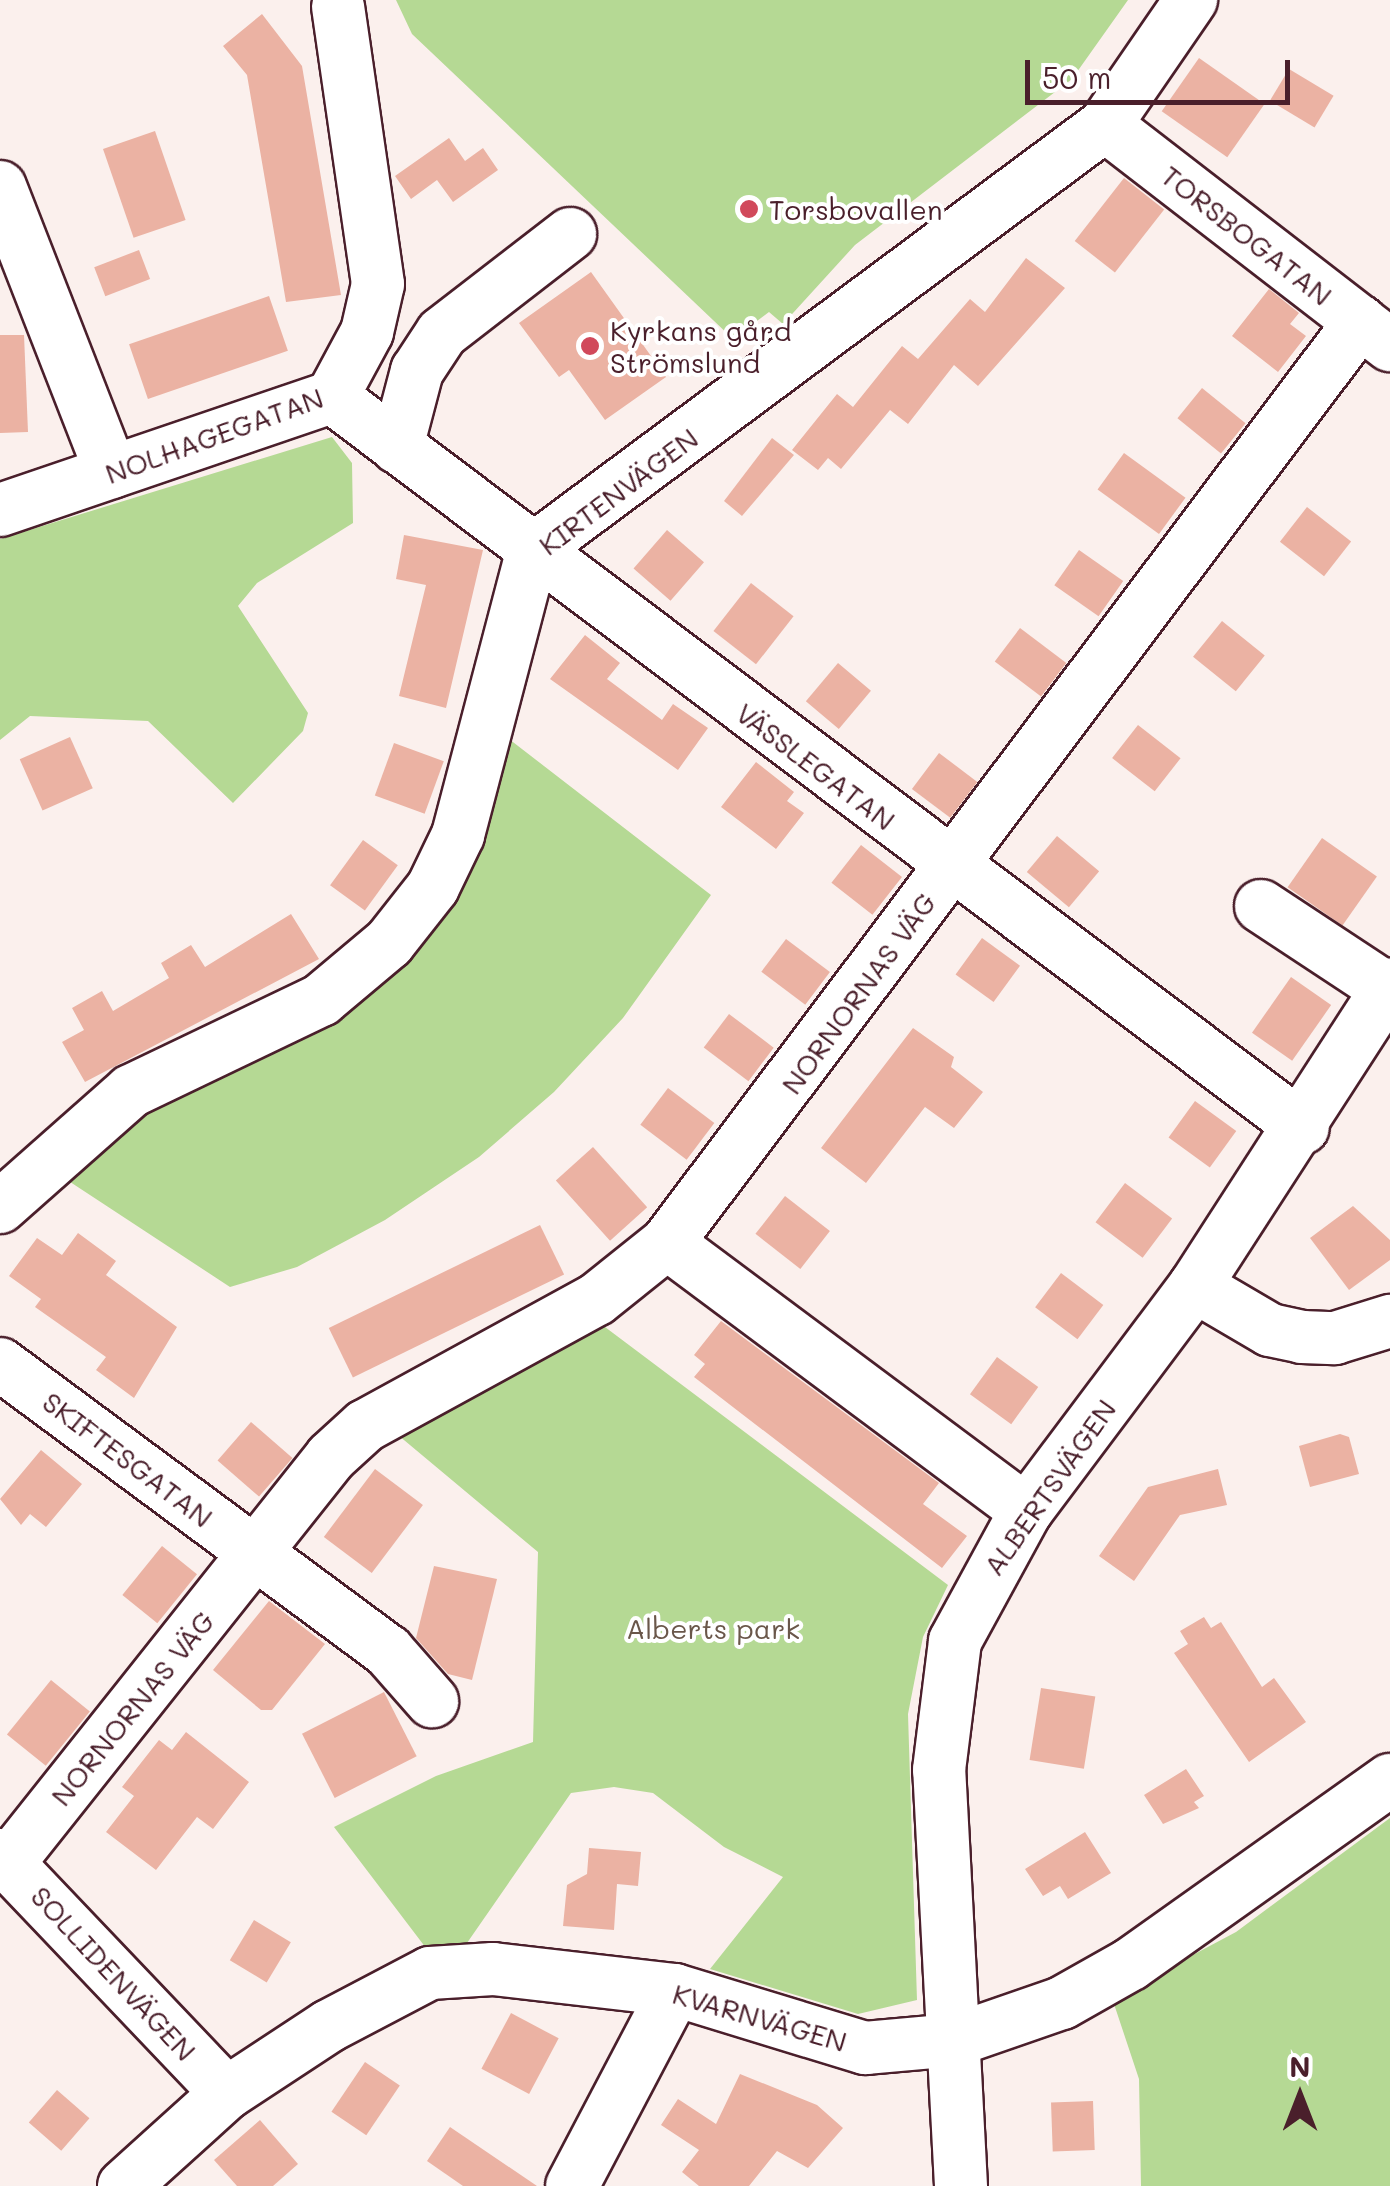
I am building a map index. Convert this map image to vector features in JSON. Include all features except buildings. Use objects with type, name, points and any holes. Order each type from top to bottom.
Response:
[{"type":"street","name":"KIRTENVÄGEN","points":[[0,1207],[93,1118],[321,1000],[411,920],[464,816],[533,550],[1106,125],[1191,0]]},
{"type":"street","name":"NOLHAGEGATAN","points":[[0,510],[332,397],[367,332],[378,284],[338,6]]},
{"type":"street","name":"TORSBOGATAN","points":[[1106,125],[1375,334]]},
{"type":"street","points":[[0,187],[111,472]]},
{"type":"street","points":[[397,448],[417,371],[442,333],[570,234]]},
{"type":"street","name":"NORNORNAS VÄG","points":[[5,1858],[255,1553],[365,1426],[598,1299],[667,1243],[950,868],[1375,334]]},
{"type":"street","name":"VÄSSLEGATAN","points":[[332,397],[950,868],[1304,1128]]},
{"type":"street","points":[[1261,906],[1388,987]]},
{"type":"street","name":"ALBERTSVÄGEN","points":[[961,2186],[938,1770],[943,1690],[983,1580],[1026,1511],[1196,1286],[1304,1128],[1388,987]]},
{"type":"street","points":[[667,1243],[1026,1511]]},
{"type":"street","points":[[1196,1286],[1270,1330],[1302,1337],[1335,1338],[1390,1322]]},
{"type":"street","name":"SKIFTESGATAN","points":[[0,1364],[255,1553]]},
{"type":"street","points":[[255,1553],[388,1651],[432,1700]]},
{"type":"street","name":"KVARNVÄGEN","points":[[124,2186],[227,2093],[344,2017],[430,1973],[493,1969],[675,1990],[865,2048],[955,2040],[1062,2003],[1131,1964],[1390,1780]]},
{"type":"street","name":"SOLLIDENVÄGEN","points":[[5,1858],[227,2093]]},
{"type":"street","points":[[572,2186],[675,1990]]},
{"type":"green space","name":"Torsbovallen","points":[[396,0],[1128,0],[1072,79],[855,245],[783,324],[769,312],[733,339],[412,34]]},
{"type":"green space","points":[[332,437],[352,463],[353,523],[257,583],[238,606],[308,713],[303,731],[233,803],[148,721],[30,716],[0,740],[0,539]]},
{"type":"green space","points":[[509,739],[711,895],[623,1018],[554,1092],[479,1157],[385,1220],[297,1267],[230,1287],[58,1174],[123,1120],[432,929],[474,864]]},
{"type":"green space","name":"Alberts park","points":[[597,1321],[948,1585],[923,1637],[908,1714],[917,2000],[858,2014],[710,1969],[783,1877],[724,1847],[653,1793],[614,1787],[571,1793],[467,1943],[429,1952],[334,1827],[436,1776],[533,1742],[538,1552],[392,1430]]},
{"type":"green space","points":[[1390,1818],[1390,2186],[1141,2186],[1139,2079],[1112,1998],[1236,1932]]},
{"type":"place","name":"Torsbovallen","points":[[749,209]]},
{"type":"place","name":"Kyrkans gård Strömslund","points":[[590,346]]}]
